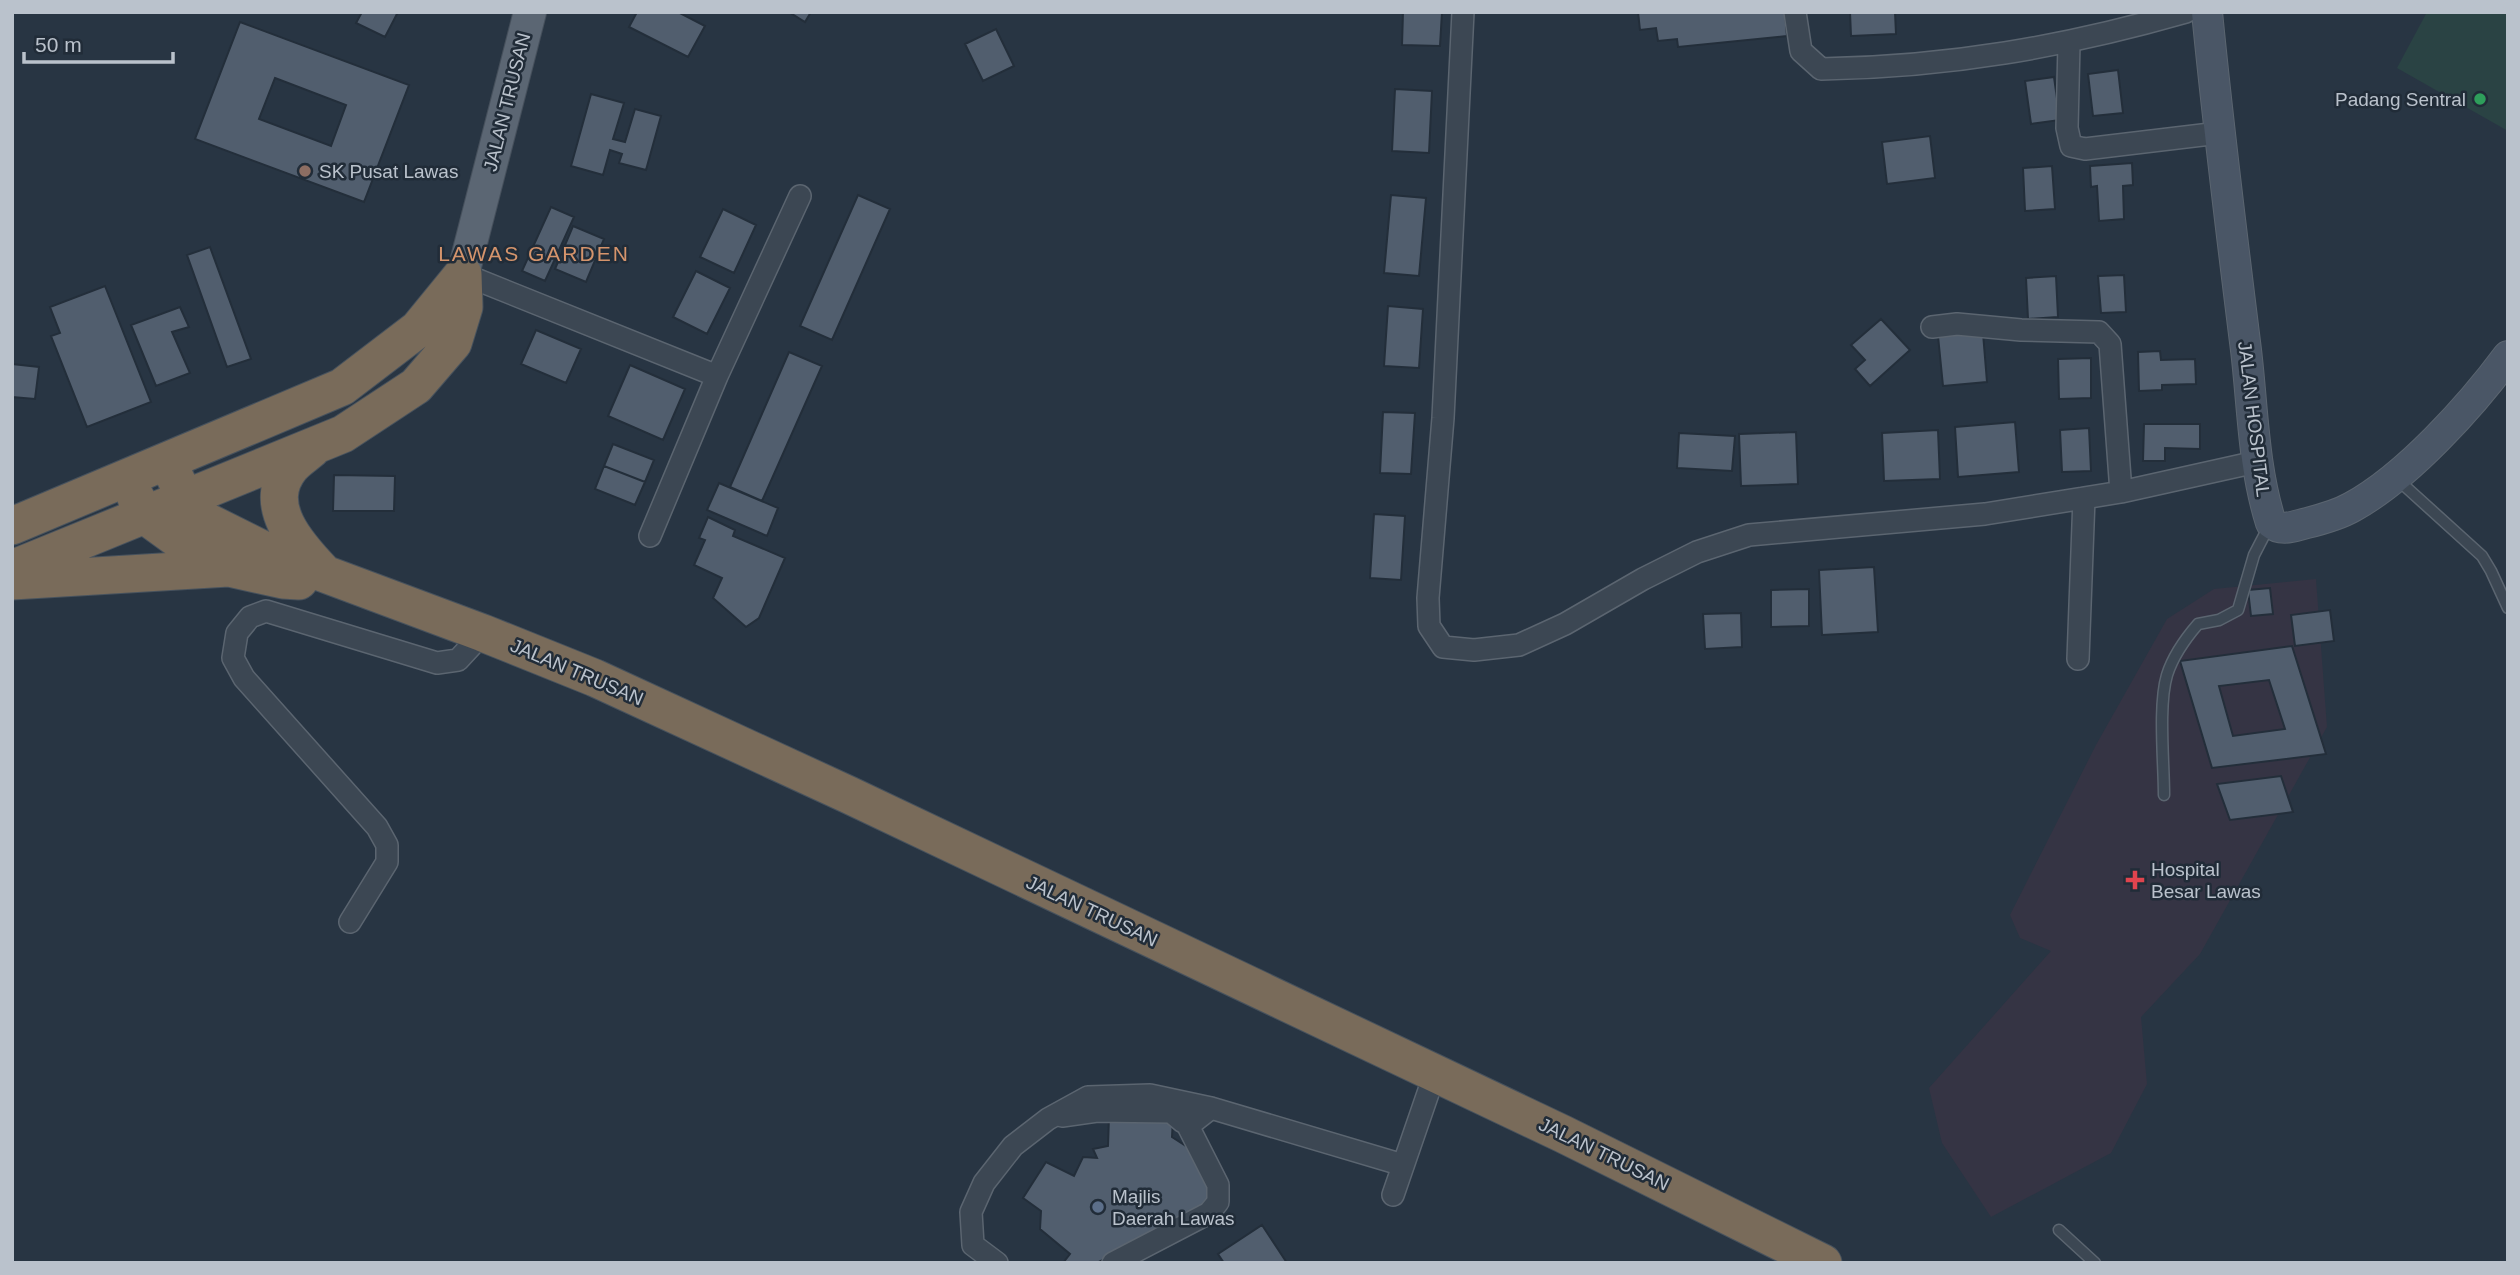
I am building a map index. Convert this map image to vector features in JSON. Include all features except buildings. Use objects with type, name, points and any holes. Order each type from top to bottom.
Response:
[{"type":"highway","name":"JALAN TRUSAN","points":[[12,569],[342,434],[415,386],[453,343],[464,307],[463,274]]},
{"type":"highway","name":"JALAN TRUSAN","points":[[12,526],[342,387],[418,329],[463,274]]},
{"type":"highway","points":[[318,443],[291,467],[280,485],[281,515],[298,546],[337,579]]},
{"type":"highway","name":"JALAN TRUSAN","points":[[167,461],[185,498],[202,519],[217,528],[274,555],[595,678],[1435,1073],[1823,1263]]},
{"type":"highway","name":"JALAN TRUSAN","points":[[126,477],[143,514],[198,554],[229,568],[283,580],[337,579]]},
{"type":"highway","points":[[12,581],[229,568]]},
{"type":"main road","name":"JALAN TRUSAN","points":[[463,274],[530,12]]},
{"type":"street","points":[[1464,12],[1443,418],[1428,598],[1429,626],[1443,647],[1474,650],[1519,645],[1566,624],[1643,579],[1697,552],[1749,535],[1985,514],[2121,492],[2256,461]]},
{"type":"street","points":[[1795,12],[1801,51],[1821,69],[1968,60],[2069,43],[2186,12]]},
{"type":"street","name":"JALAN HOSPITAL","points":[[2207,12],[2251,394],[2256,461],[2261,494],[2270,523],[2282,529],[2330,517],[2353,506],[2395,477],[2483,389],[2508,356]]},
{"type":"street","points":[[2069,43],[2067,128],[2071,146],[2085,149],[2219,133]]},
{"type":"street","points":[[650,536],[717,376],[800,196]]},
{"type":"street","points":[[463,274],[717,376]]},
{"type":"street","points":[[1932,327],[1957,324],[2021,330],[2099,332],[2110,344],[2121,492]]},
{"type":"street","points":[[2078,659],[2084,498]]},
{"type":"street","points":[[350,922],[387,862],[387,845],[377,827],[244,678],[233,659],[237,633],[250,617],[266,611],[437,663],[458,660],[483,633]]},
{"type":"street","points":[[1393,1195],[1435,1073]]},
{"type":"street","points":[[997,1263],[973,1245],[971,1212],[984,1183],[1013,1146],[1048,1119],[1088,1097],[1150,1095],[1211,1108],[1404,1165]]},
{"type":"street","points":[[1188,1125],[1211,1108]]},
{"type":"street","points":[[1048,1119],[1097,1111],[1171,1112],[1188,1125],[1218,1185],[1218,1202],[1209,1213],[1113,1263]]},
{"type":"lane","points":[[2395,477],[2477,551],[2491,571],[2508,608]]},
{"type":"lane","points":[[2164,795],[2164,695],[2167,676],[2184,641],[2198,624],[2219,620],[2238,610],[2253,555],[2270,523]]},
{"type":"lane","points":[[2059,1230],[2095,1263]]},
{"type":"shaded area","name":"Hospital Besar Lawas","points":[[2316,579],[2327,727],[2200,954],[2141,1017],[2147,1084],[2111,1153],[1991,1217],[1942,1143],[1929,1088],[2051,951],[2020,938],[2010,915],[2096,745],[2167,619],[2214,589]]},
{"type":"green space","name":"Padang Sentral","points":[[2427,12],[2508,12],[2508,131],[2397,68]]},
{"type":"place","name":"Padang Sentral","points":[[2480,99]]},
{"type":"place","name":"SK Pusat Lawas","points":[[305,171]]},
{"type":"place","name":"Hospital Besar Lawas","points":[[2135,880]]},
{"type":"place","name":"Majlis Daerah Lawas","points":[[1098,1207]]},
{"type":"district","name":"LAWAS GARDEN","points":[[534,253]]}]
